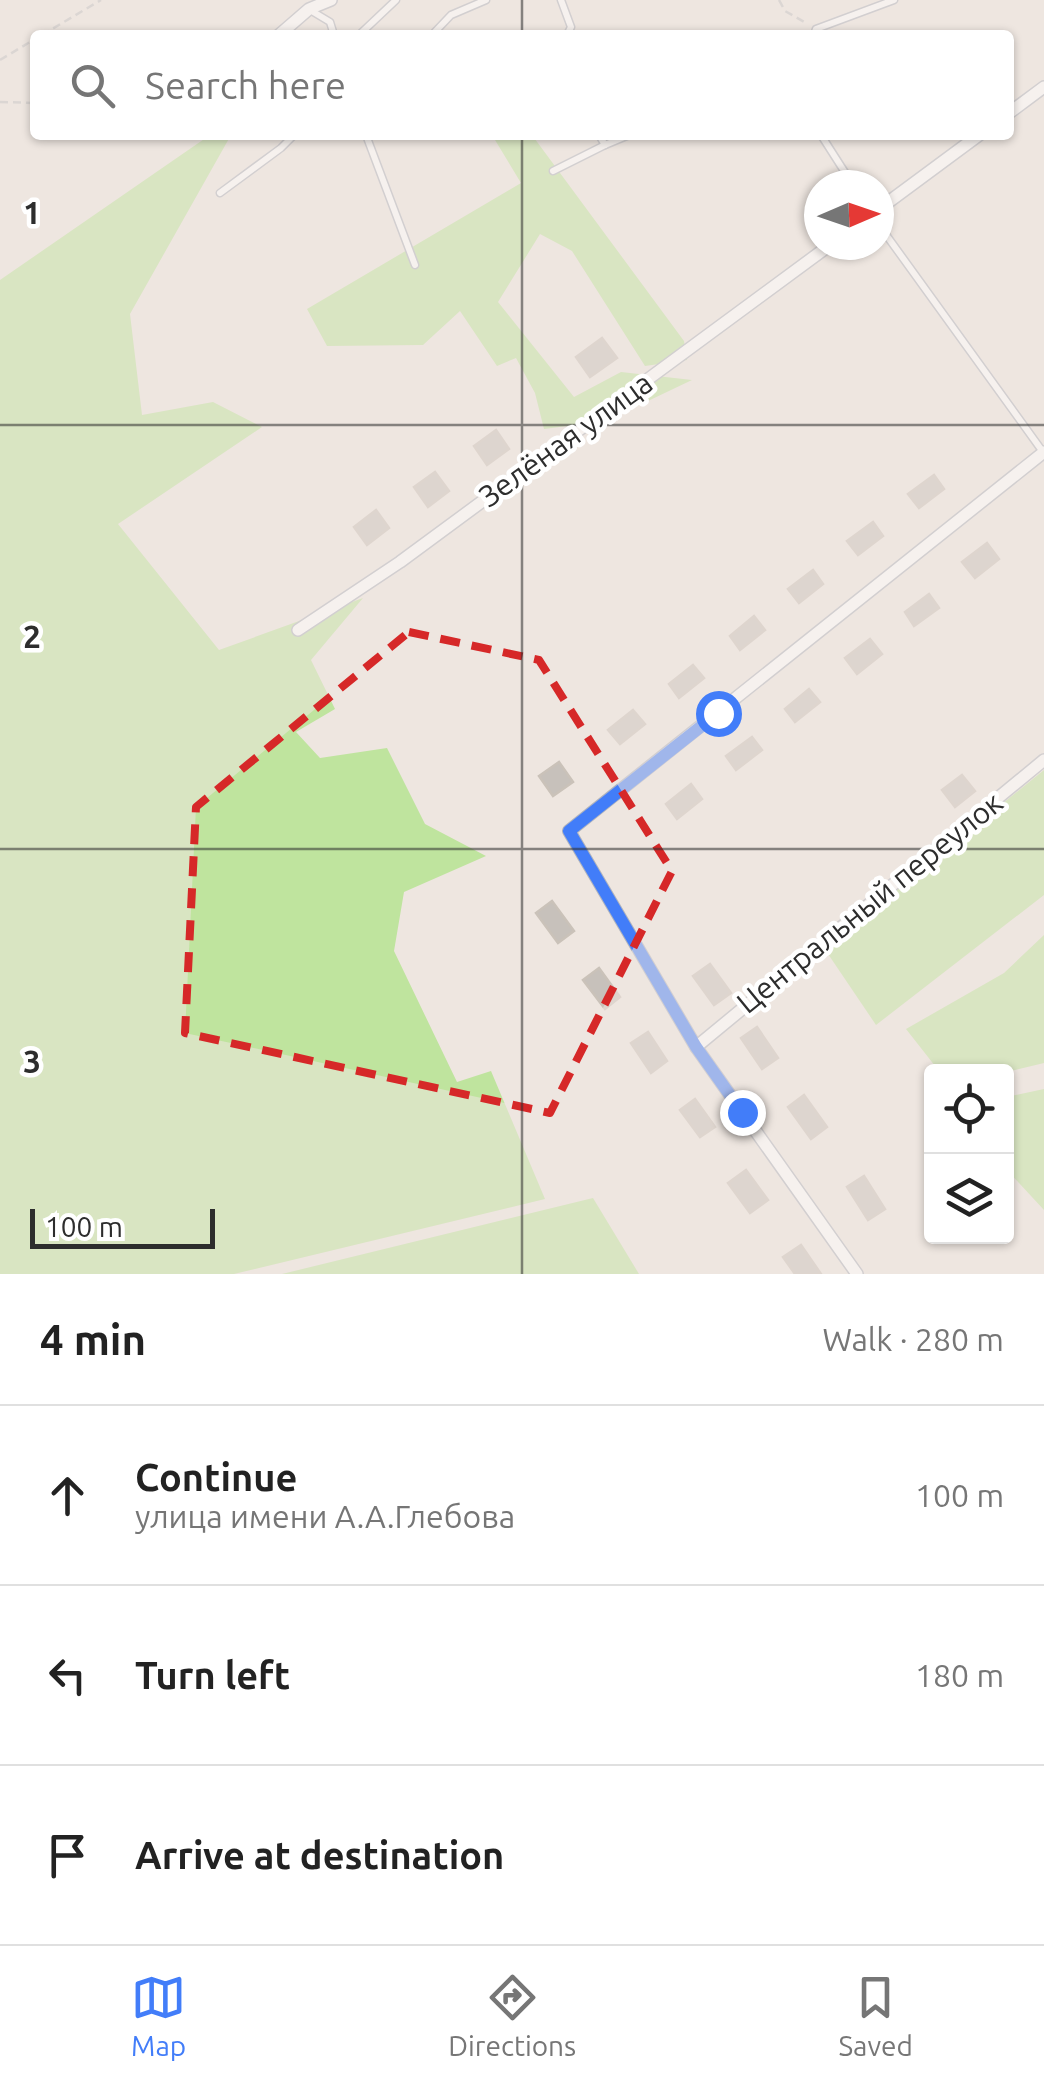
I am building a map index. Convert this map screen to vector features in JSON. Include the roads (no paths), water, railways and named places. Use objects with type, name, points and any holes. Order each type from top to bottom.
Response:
[{"type":"street","points":[[285,30],[310,9],[331,0]]},
{"type":"street","points":[[1014,109],[1044,87]]},
{"type":"street","points":[[894,198],[972,140]]},
{"type":"street","name":"Зелёная улица","points":[[298,630],[400,562],[810,260]]},
{"type":"street","points":[[857,1274],[696,1047],[569,831],[1044,452]]},
{"type":"street","name":"Центральный переулок","points":[[696,1047],[1044,760]]},
{"type":"lane","points":[[364,30],[396,0]]},
{"type":"lane","points":[[437,30],[451,15],[486,0]]},
{"type":"lane","points":[[562,0],[570,30]]},
{"type":"lane","points":[[820,30],[894,0]]},
{"type":"lane","points":[[310,9],[330,22],[332,30]]},
{"type":"lane","points":[[220,193],[289,140]]},
{"type":"lane","points":[[368,140],[415,265]]},
{"type":"lane","points":[[602,140],[604,145]]},
{"type":"lane","points":[[553,171],[616,140]]},
{"type":"lane","points":[[825,140],[844,170]]},
{"type":"lane","points":[[894,247],[1044,452]]}]
